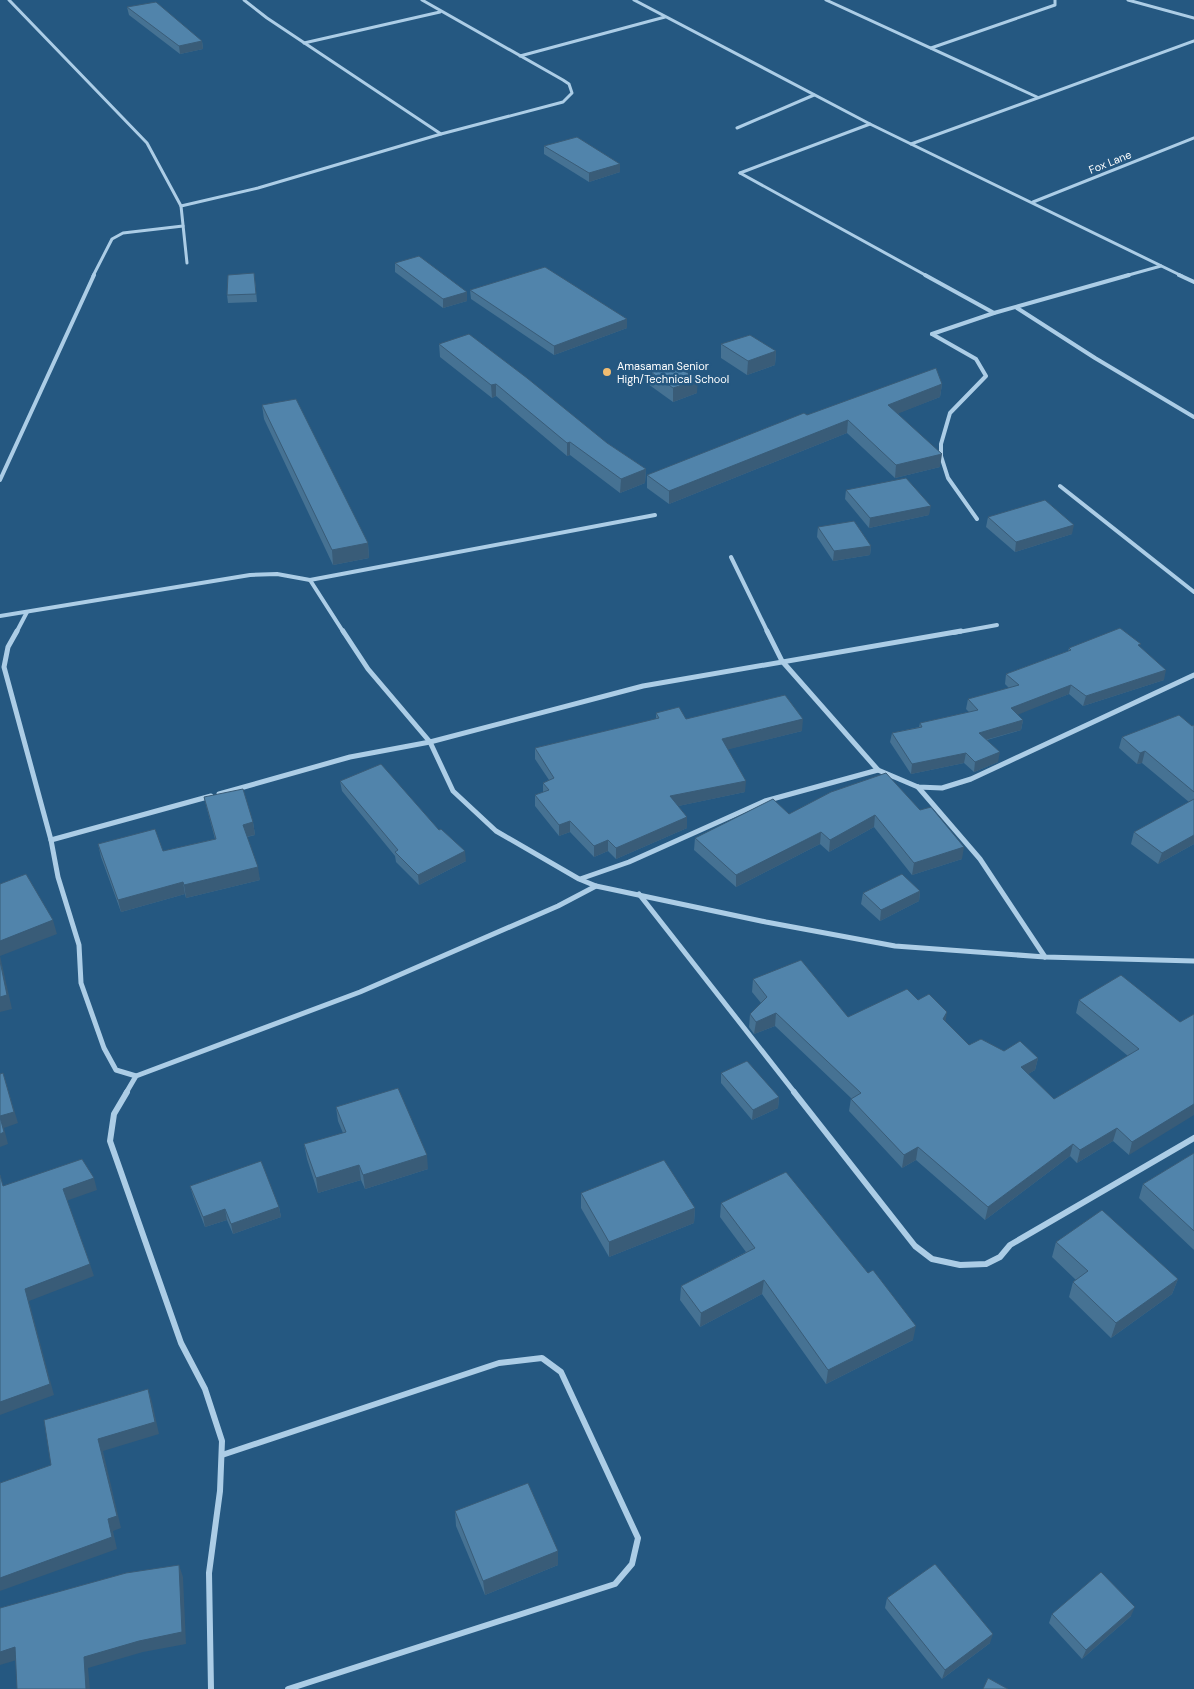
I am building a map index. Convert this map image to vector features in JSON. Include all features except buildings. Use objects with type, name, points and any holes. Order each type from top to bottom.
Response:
[{"type":"street","points":[[9,0],[147,143],[167,176],[181,206],[187,263]]},
{"type":"street","points":[[244,0],[304,43],[441,134]]},
{"type":"street","points":[[181,206],[258,188],[441,134],[563,102],[569,98],[572,93],[569,84],[422,0]]},
{"type":"street","points":[[634,0],[870,124],[1194,282]]},
{"type":"street","points":[[826,0],[1037,97]]},
{"type":"street","points":[[931,48],[1055,6],[1054,0]]},
{"type":"street","points":[[1128,0],[1194,18]]},
{"type":"street","points":[[304,43],[440,12]]},
{"type":"street","points":[[520,56],[666,17]]},
{"type":"street","points":[[911,144],[1194,41]]},
{"type":"street","points":[[737,128],[814,95]]},
{"type":"street","points":[[870,124],[740,173],[994,314]]},
{"type":"street","name":"Fox Lane","points":[[1033,202],[1194,138]]},
{"type":"street","points":[[1186,141],[1194,144]]},
{"type":"street","points":[[0,480],[76,311],[112,239],[122,233],[183,226]]},
{"type":"street","points":[[977,519],[953,488],[942,466],[940,442],[950,412],[980,385],[986,376],[982,365],[976,359],[932,334],[994,314],[1162,266]]},
{"type":"street","points":[[1017,308],[1095,358],[1194,417]]},
{"type":"street","points":[[1060,486],[1194,592]]},
{"type":"street","points":[[0,616],[250,575],[277,574],[310,580],[655,515]]},
{"type":"street","points":[[731,558],[782,661],[878,770],[918,787],[942,788],[972,779],[1194,675]]},
{"type":"street","points":[[310,580],[368,669],[430,742],[453,791],[496,831],[579,879],[596,886],[766,922],[895,946],[1045,957],[1194,961]]},
{"type":"street","points":[[27,612],[8,647],[4,667],[51,840],[58,878],[80,945],[81,984],[104,1048],[116,1070],[136,1076],[360,992],[558,906],[596,886]]},
{"type":"street","points":[[51,840],[353,756],[398,746],[430,742],[643,686],[997,625]]},
{"type":"street","points":[[579,879],[629,862],[758,804],[822,784],[878,770]]},
{"type":"street","points":[[918,787],[980,859],[1045,957]]},
{"type":"street","points":[[639,894],[915,1246],[932,1259],[960,1265],[986,1264],[1000,1257],[1010,1245],[1194,1138]]},
{"type":"street","points":[[136,1076],[114,1114],[110,1141],[181,1343],[205,1389],[222,1442],[220,1491],[209,1573],[211,1689]]},
{"type":"street","points":[[222,1455],[499,1364],[542,1358],[560,1372],[638,1538],[637,1551],[630,1570],[615,1584],[288,1689]]},
{"type":"place","name":"Amasaman Senior High/Technical School","points":[[607,372]]}]
